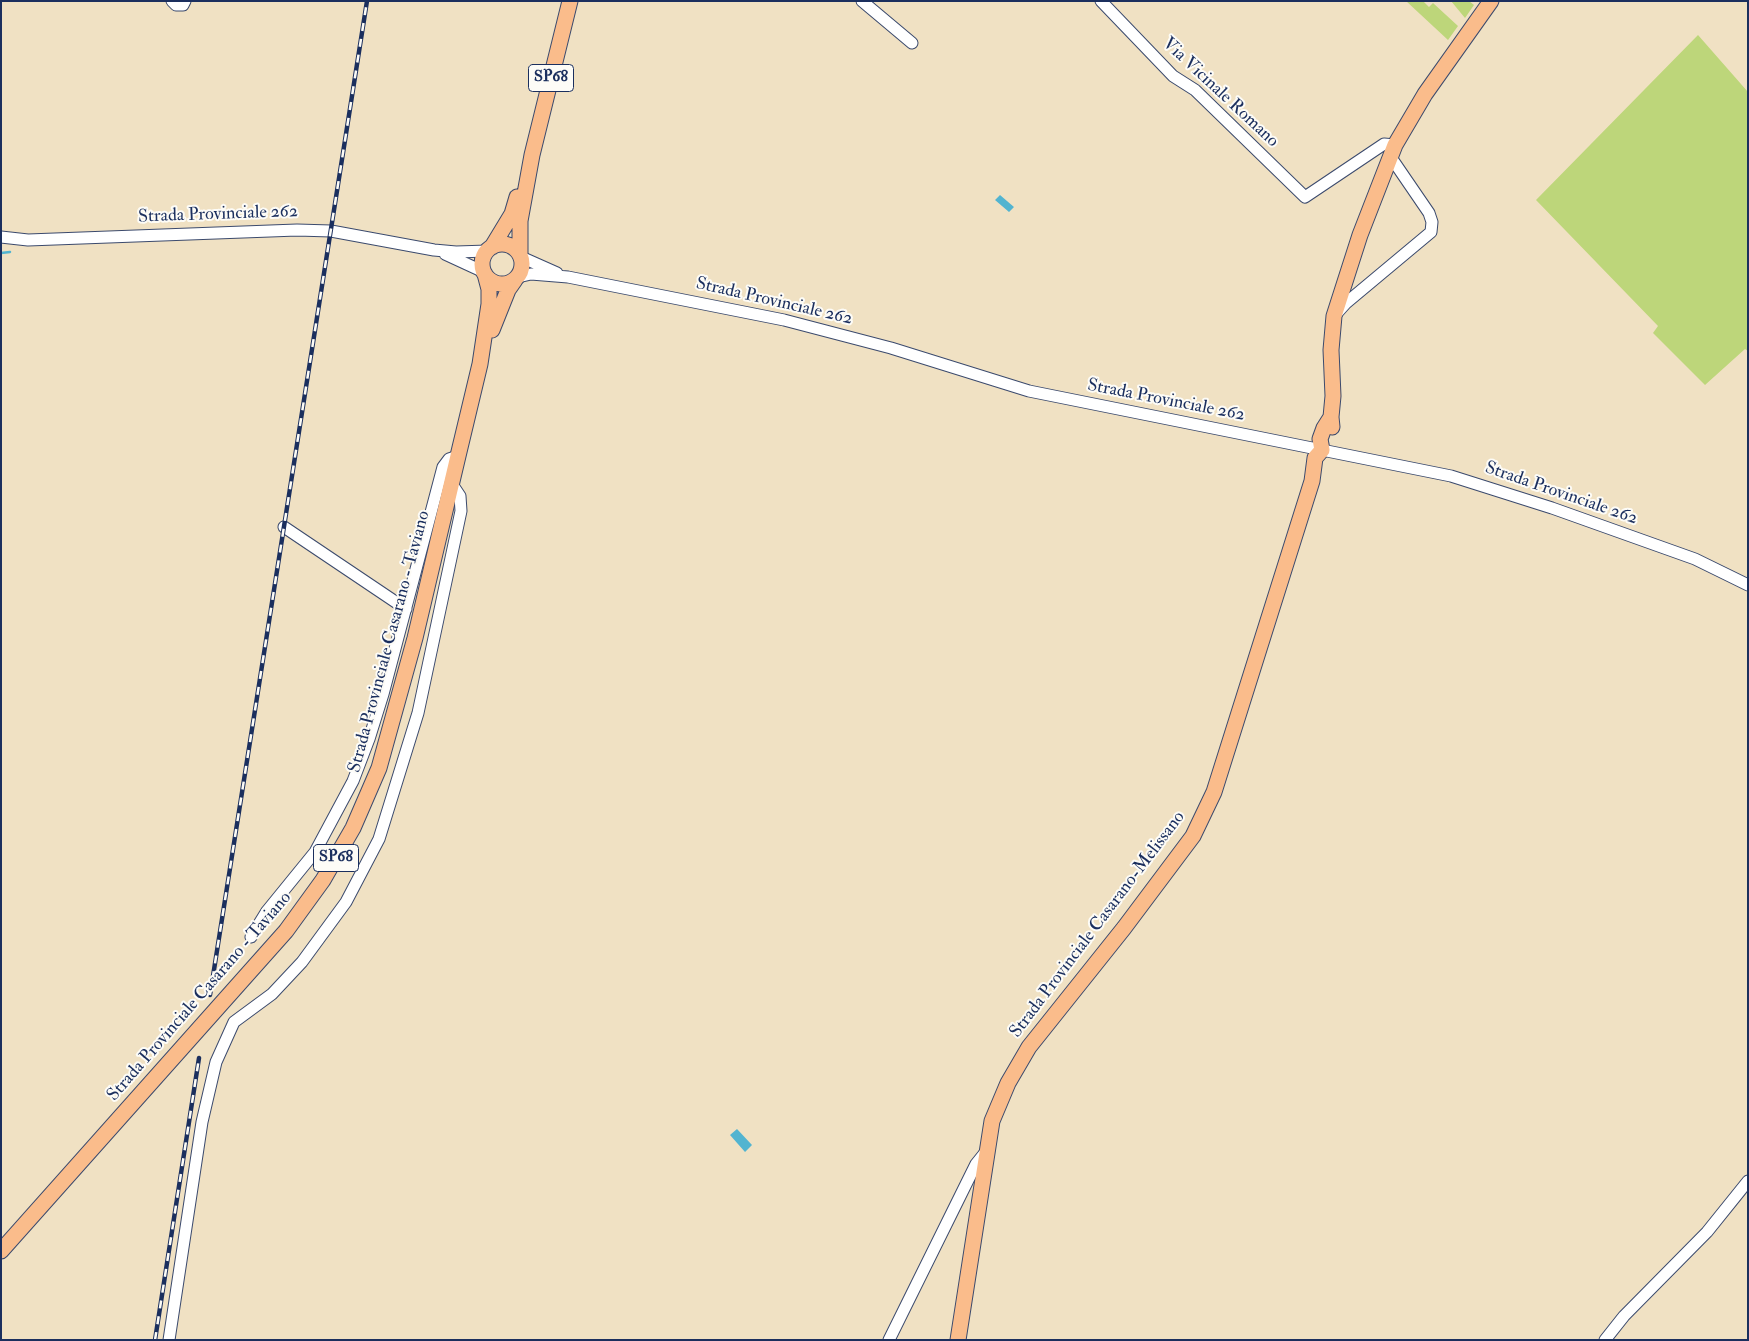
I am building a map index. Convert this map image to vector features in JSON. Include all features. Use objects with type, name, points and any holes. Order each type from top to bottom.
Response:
[{"type":"main road","name":"Strada Provinciale Casarano - Taviano","points":[[480,364],[500,307],[522,268],[520,221],[532,156],[570,1]]},
{"type":"main road","name":"Strada Provinciale Casarano-Melissano","points":[[958,1340],[992,1121],[1008,1083],[1029,1047],[1124,928],[1192,836],[1214,792],[1312,481],[1319,470],[1323,458],[1322,450],[1329,441],[1332,427],[1331,350],[1334,316],[1360,235],[1392,150],[1425,94],[1492,1]]},
{"type":"main road","name":"Strada Provinciale Casarano - Taviano","points":[[1,1251],[286,931],[323,880],[353,828],[378,768],[415,638],[480,364],[489,304],[489,289],[484,273],[483,261],[512,214],[532,156]]},
{"type":"main road","points":[[490,249],[498,245],[511,246],[521,256]]},
{"type":"main road","points":[[484,273],[493,282],[499,284],[510,283],[516,278]]},
{"type":"street","points":[[172,1],[183,5],[185,1]]},
{"type":"street","points":[[862,1],[912,43]]},
{"type":"street","name":"Via Vicinale Romano","points":[[1101,1],[1172,76],[1195,90],[1305,197],[1384,144],[1392,150]]},
{"type":"street","points":[[1334,316],[1346,303],[1432,232],[1432,222],[1429,213],[1392,150]]},
{"type":"street","name":"Strada Provinciale 262","points":[[1,237],[28,240],[305,230],[331,231],[434,250]]},
{"type":"street","points":[[434,250],[456,252],[490,249]]},
{"type":"street","points":[[434,250],[484,273]]},
{"type":"street","points":[[521,256],[568,277]]},
{"type":"street","points":[[516,278],[531,274],[568,277]]},
{"type":"street","name":"Strada Provinciale 262","points":[[568,277],[784,320],[891,348],[1029,391],[1451,476],[1552,508],[1695,559],[1748,585]]},
{"type":"street","points":[[251,937],[267,911],[315,852],[352,780],[375,721],[443,467],[449,459],[458,456]]},
{"type":"street","points":[[169,1340],[202,1122],[216,1062],[234,1022],[272,994],[302,962],[346,902],[379,838],[418,712],[461,511],[460,496],[452,484]]},
{"type":"street","points":[[284,527],[406,609]]},
{"type":"street","points":[[889,1340],[976,1164],[988,1149]]},
{"type":"street","points":[[1605,1340],[1624,1316],[1707,1232],[1748,1181]]},
{"type":"green space","points":[[1406,1],[1423,1],[1429,7],[1433,3],[1458,26],[1448,40]]},
{"type":"green space","points":[[1451,1],[1469,1],[1474,5],[1465,18]]},
{"type":"green space","points":[[1698,35],[1748,92],[1748,351],[1745,349],[1705,385],[1653,333],[1658,326],[1536,200]]},
{"type":"water","points":[[1000,195],[1014,207],[1009,212],[995,200]]},
{"type":"water","points":[[737,1129],[752,1145],[745,1152],[730,1135]]},
{"type":"waterway","points":[[1,253],[10,252]]},
{"type":"railway","points":[[210,995],[367,1]]},
{"type":"railway","points":[[155,1340],[199,1058]]}]
